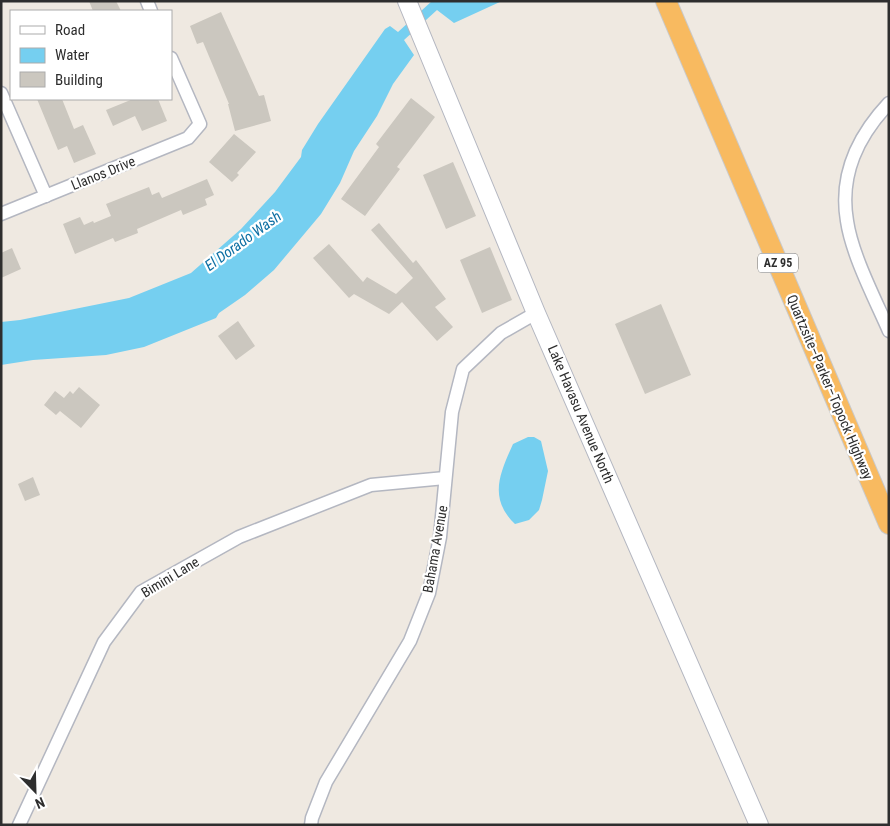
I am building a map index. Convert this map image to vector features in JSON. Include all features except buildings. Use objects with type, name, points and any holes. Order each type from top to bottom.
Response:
[{"type":"highway","name":"Quartzsite–Parker–Topock Highway","points":[[666,1],[889,524]]},
{"type":"main road","name":"Lake Havasu Avenue North","points":[[407,1],[536,314],[759,825]]},
{"type":"street","name":"Llanos Drive","points":[[1,214],[188,138],[200,124],[172,60]]},
{"type":"street","points":[[1,93],[46,196]]},
{"type":"street","points":[[889,103],[871,123],[859,142],[851,162],[846,191],[847,220],[855,249],[889,331]]},
{"type":"street","name":"Bahama Avenue","points":[[311,825],[326,782],[410,642],[429,594],[440,538],[452,412],[463,369],[501,332],[536,314]]},
{"type":"street","name":"Bimini Lane","points":[[19,825],[104,642],[141,592],[239,537],[371,485],[446,478]]},
{"type":"water","name":"El Dorado Wash","points":[[432,1],[502,1],[454,23],[437,10],[404,40],[414,55],[393,84],[377,116],[354,151],[340,183],[321,214],[274,270],[245,295],[219,313],[216,318],[144,347],[106,355],[33,360],[1,365],[1,322],[20,320],[129,298],[191,273],[241,229],[275,192],[301,157],[302,150],[318,124],[385,29],[390,26],[398,32]]},
{"type":"water","points":[[528,437],[534,437],[541,441],[548,471],[539,510],[529,520],[515,524],[501,505],[499,485],[504,465],[513,444]]}]
